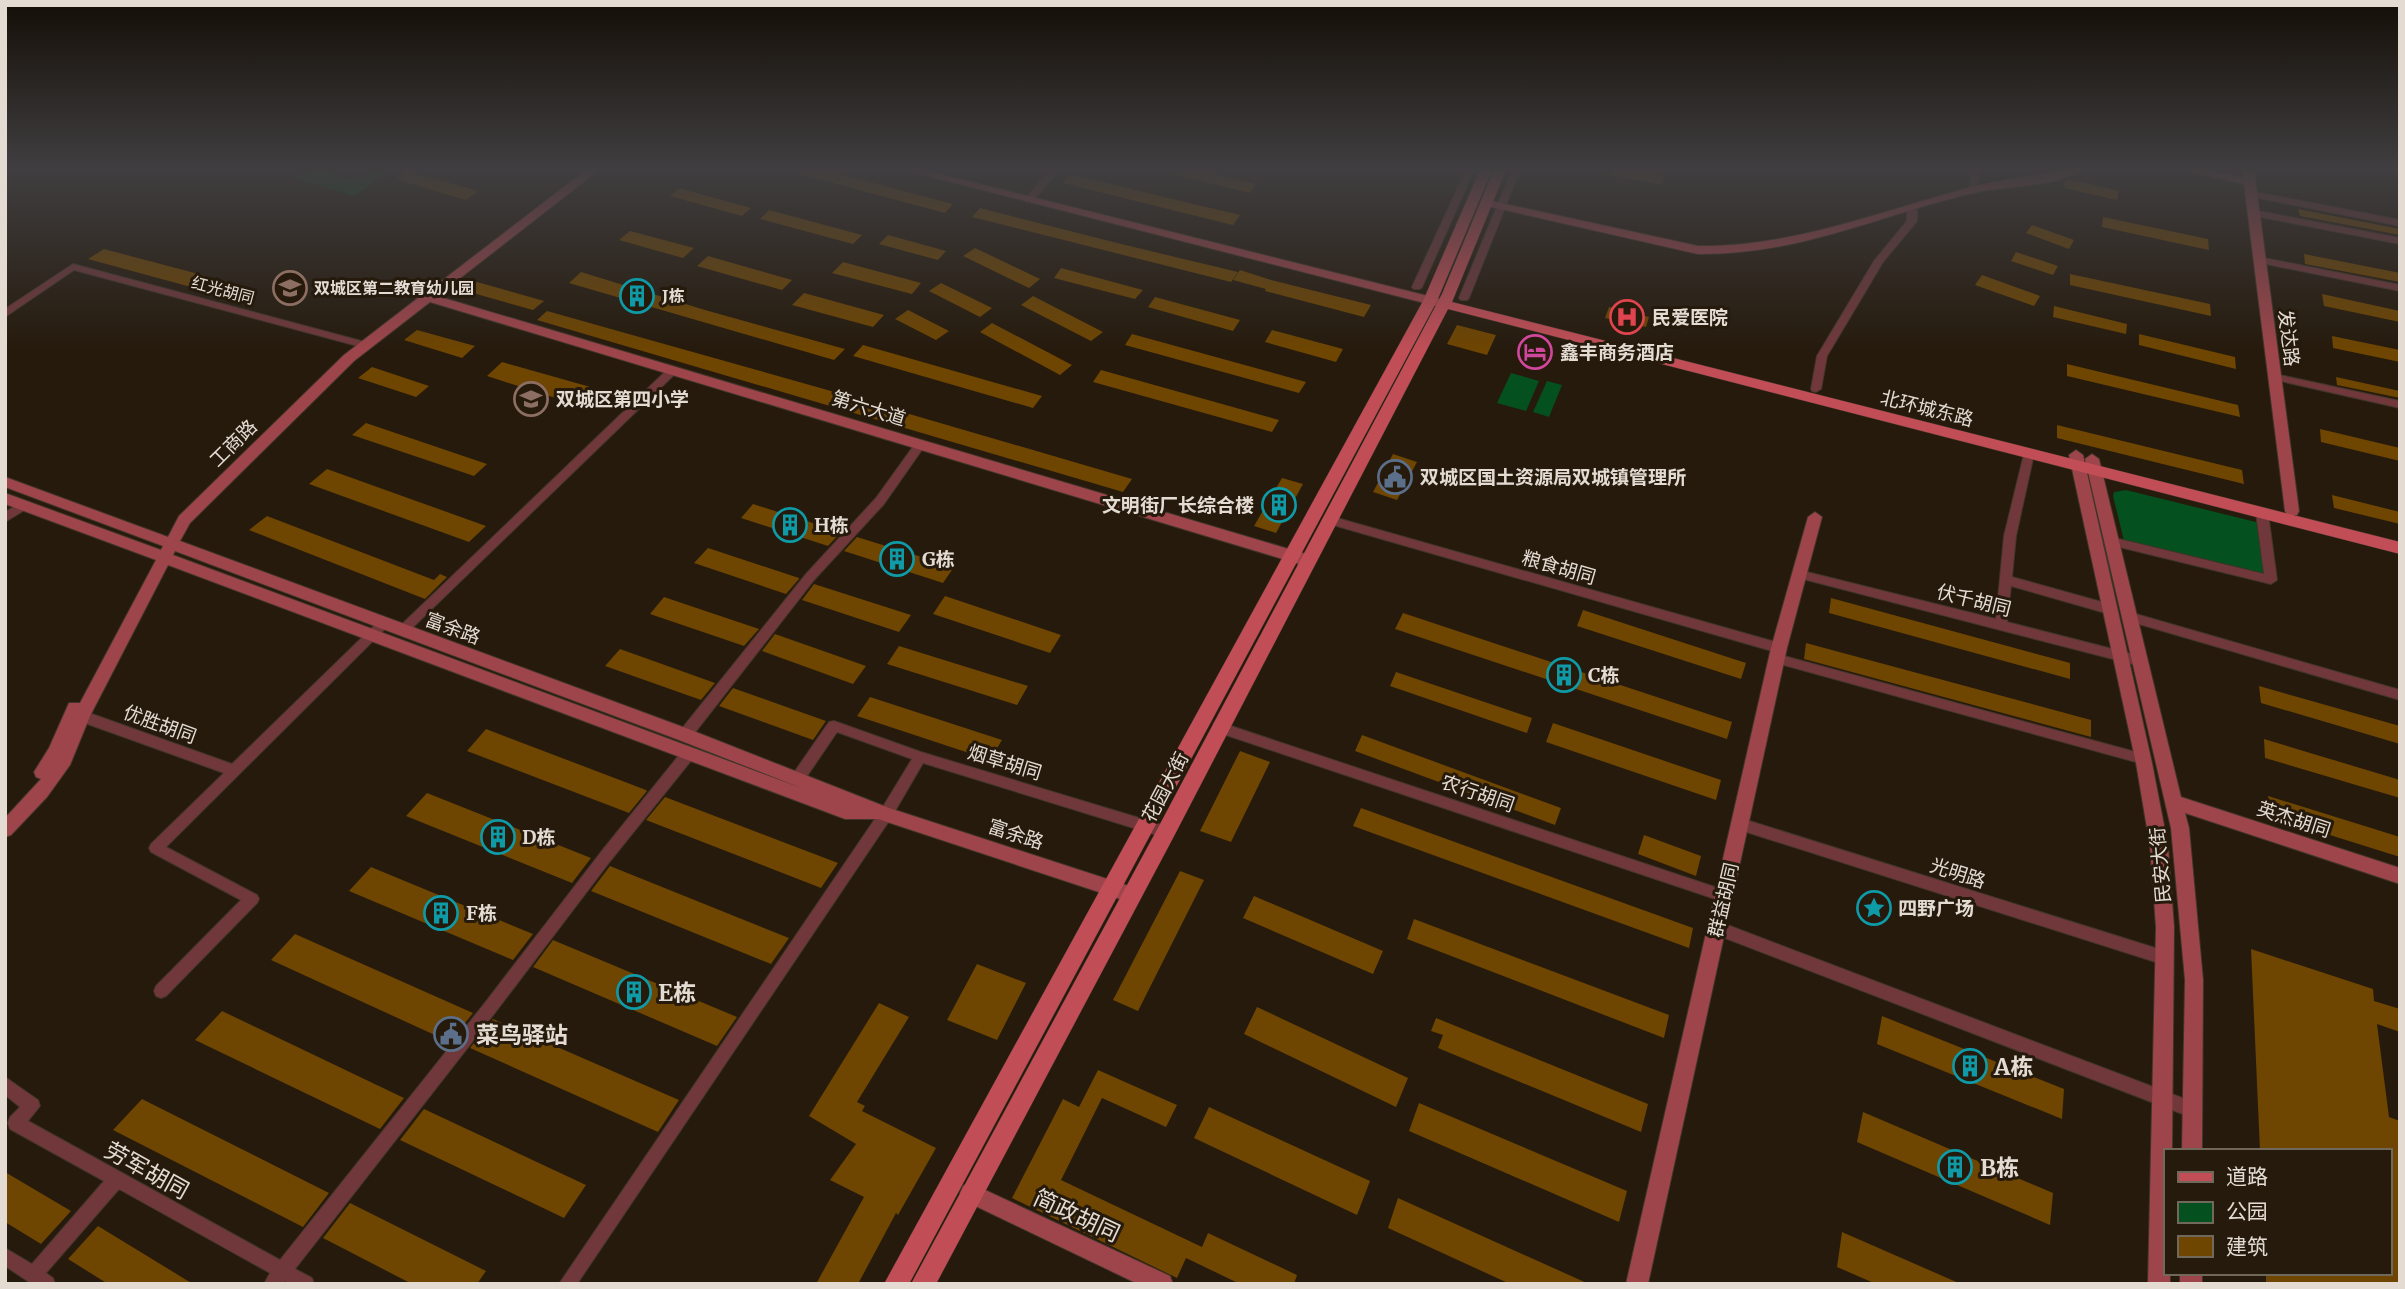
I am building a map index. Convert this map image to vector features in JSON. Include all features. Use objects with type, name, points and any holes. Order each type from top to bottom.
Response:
[{"type":"main road","points":[[1440,296],[1464,230]]},
{"type":"main road","points":[[1440,296],[1473,230]]},
{"type":"main road","name":"北环城东路","points":[[1440,296],[1816,388],[2262,513],[2400,548]]},
{"type":"main road","name":"北环城东路","points":[[1440,296],[2029,454],[2085,463],[2400,538]]},
{"type":"main road","name":"花园大街","points":[[923,1284],[1166,832],[1300,558],[1330,520],[1440,296]]},
{"type":"main road","name":"花园大街","points":[[897,1284],[1111,887],[1300,558],[1440,296]]},
{"type":"street","name":"工商路","points":[[5,818],[32,787],[56,752],[163,549],[184,520],[360,344],[504,230]]},
{"type":"street","name":"工商路","points":[[422,295],[511,230]]},
{"type":"street","points":[[1169,230],[1440,296]]},
{"type":"street","points":[[1169,230],[1440,296]]},
{"type":"street","points":[[1440,296],[1456,230]]},
{"type":"street","points":[[1440,296],[1485,230]]},
{"type":"street","points":[[1609,230],[1698,250],[1723,252],[1834,230]]},
{"type":"street","points":[[1816,388],[1822,356],[1878,261],[1904,230]]},
{"type":"street","name":"发达路","points":[[2255,230],[2292,511]]},
{"type":"street","points":[[2343,230],[2400,241]]},
{"type":"street","points":[[2259,260],[2400,288]]},
{"type":"street","name":"红光胡同","points":[[5,314],[73,267],[360,344]]},
{"type":"street","name":"第六大道","points":[[422,295],[1300,558]]},
{"type":"street","points":[[402,631],[673,370]]},
{"type":"street","points":[[2275,377],[2400,405]]},
{"type":"street","points":[[685,735],[810,577],[880,500],[921,444]]},
{"type":"street","points":[[2001,625],[2010,536],[2029,454]]},
{"type":"street","name":"民安大街","points":[[2085,463],[2111,541],[2180,828],[2192,942],[2192,1149]]},
{"type":"street","name":"民安大街","points":[[2085,463],[2109,608],[2160,846],[2165,958],[2159,1284]]},
{"type":"street","name":"富余路","points":[[5,482],[163,549],[845,812],[886,814]]},
{"type":"street","name":"富余路","points":[[5,498],[163,549]]},
{"type":"street","points":[[5,518],[24,505]]},
{"type":"street","points":[[2111,541],[2271,580],[2262,513]]},
{"type":"street","name":"群益胡同","points":[[1637,1284],[1778,653],[1815,517]]},
{"type":"street","name":"粮食胡同","points":[[1330,520],[2143,759]]},
{"type":"street","name":"伏千胡同","points":[[1800,574],[2140,661]]},
{"type":"street","points":[[2006,580],[2109,608]]},
{"type":"street","points":[[2129,617],[2400,695]]},
{"type":"street","points":[[162,991],[252,899],[156,848],[377,630]]},
{"type":"street","name":"富余路","points":[[377,630],[402,631],[685,735],[886,814],[1132,895]]},
{"type":"street","name":"工商路","points":[[5,830],[41,792],[64,760],[77,714]]},
{"type":"street","name":"优胜胡同","points":[[77,714],[234,771]]},
{"type":"street","name":"烟草胡同","points":[[798,778],[834,726],[920,757],[1166,832]]},
{"type":"street","name":"农行胡同","points":[[1219,727],[1724,896]]},
{"type":"street","points":[[277,1277],[689,753]]},
{"type":"street","points":[[567,1284],[886,814],[920,757]]},
{"type":"street","name":"英杰胡同","points":[[2174,802],[2400,876]]},
{"type":"street","name":"光明路","points":[[1740,824],[2165,958]]},
{"type":"street","points":[[1717,928],[2193,1110]]},
{"type":"street","name":"劳军胡同","points":[[5,1085],[32,1106],[16,1123],[117,1179],[277,1277],[306,1284]]},
{"type":"street","points":[[5,1256],[40,1279],[117,1179]]},
{"type":"street","name":"简政胡同","points":[[970,1193],[1162,1284]]},
{"type":"green space","points":[[1511,373],[1539,381],[1526,411],[1497,403]]},
{"type":"green space","points":[[1547,381],[1562,385],[1549,417],[1533,412]]},
{"type":"green space","points":[[2126,490],[2260,523],[2266,576],[2124,541],[2113,496],[2114,492]]},
{"type":"building","points":[[801,230],[844,230],[862,235],[853,244]]},
{"type":"building","points":[[1024,230],[1067,230],[1238,272],[1231,282]]},
{"type":"building","points":[[2028,230],[2046,230],[2074,240],[2069,249],[2026,233]]},
{"type":"building","points":[[2117,230],[2166,230],[2208,239],[2209,250]]},
{"type":"building","points":[[2374,230],[2400,230],[2400,235]]},
{"type":"building","points":[[630,231],[694,248],[683,258],[619,240]]},
{"type":"building","points":[[888,235],[946,251],[938,260],[879,244]]},
{"type":"building","points":[[975,248],[1040,279],[1029,288],[963,256]]},
{"type":"building","points":[[104,249],[206,276],[191,287],[88,259]]},
{"type":"building","points":[[2016,252],[2058,266],[2053,275],[2011,261]]},
{"type":"building","points":[[2304,254],[2400,273],[2400,282],[2305,264]]},
{"type":"building","points":[[708,256],[792,280],[782,290],[697,266]]},
{"type":"building","points":[[843,262],[921,283],[912,294],[832,273]]},
{"type":"building","points":[[1061,268],[1143,290],[1135,299],[1054,278]]},
{"type":"building","points":[[1240,270],[1371,305],[1364,317],[1265,291],[1266,289],[1233,280]]},
{"type":"building","points":[[581,272],[845,349],[834,360],[569,283]]},
{"type":"building","points":[[2070,274],[2210,304],[2211,316],[2070,285]]},
{"type":"building","points":[[1982,275],[2040,296],[2034,306],[1975,285]]},
{"type":"building","points":[[477,282],[544,301],[533,310],[466,291]]},
{"type":"building","points":[[941,283],[992,308],[980,317],[929,291]]},
{"type":"building","points":[[804,293],[884,315],[873,327],[792,305]]},
{"type":"building","points":[[2322,294],[2400,311],[2400,322],[2324,306]]},
{"type":"building","points":[[1033,296],[1103,332],[1091,341],[1021,305]]},
{"type":"building","points":[[1155,297],[1240,320],[1233,331],[1148,307]]},
{"type":"building","points":[[2054,306],[2127,324],[2126,334],[2053,317]]},
{"type":"building","name":"民爱医院","points":[[1609,307],[1649,317],[1646,327],[1605,318]]},
{"type":"building","points":[[908,310],[949,331],[936,340],[895,319]]},
{"type":"building","points":[[547,311],[1132,479],[1123,492],[537,320]]},
{"type":"building","points":[[992,323],[1072,365],[1060,375],[980,332]]},
{"type":"building","points":[[1457,325],[1496,335],[1487,355],[1447,344]]},
{"type":"building","points":[[417,330],[475,346],[462,358],[404,340]]},
{"type":"building","points":[[1272,330],[1343,349],[1336,362],[1265,342]]},
{"type":"building","points":[[1132,334],[1306,382],[1299,393],[1125,345]]},
{"type":"building","points":[[2139,334],[2235,357],[2236,369],[2139,345]]},
{"type":"building","points":[[2332,336],[2400,350],[2400,362],[2333,348]]},
{"type":"building","points":[[863,345],[1042,396],[1033,408],[853,356]]},
{"type":"building","points":[[502,362],[610,394],[593,410],[487,376]]},
{"type":"building","points":[[2067,364],[2238,405],[2240,417],[2067,376]]},
{"type":"building","points":[[372,367],[429,386],[416,397],[358,378]]},
{"type":"building","points":[[1101,370],[1279,420],[1272,432],[1093,382]]},
{"type":"building","points":[[2336,377],[2400,391],[2400,398],[2337,385]]},
{"type":"building","points":[[366,423],[487,464],[474,476],[352,435]]},
{"type":"building","points":[[2057,425],[2242,470],[2244,484],[2057,438]]},
{"type":"building","points":[[2320,429],[2400,448],[2400,461],[2321,442]]},
{"type":"building","name":"双城区国土资源局双城镇管理所","points":[[1393,454],[1417,462],[1397,500],[1373,492]]},
{"type":"building","points":[[327,469],[486,526],[469,542],[309,484]]},
{"type":"building","name":"文明街厂长综合楼","points":[[1282,478],[1303,484],[1276,533],[1254,526]]},
{"type":"building","points":[[2332,495],[2400,512],[2400,524],[2334,508]]},
{"type":"building","name":"H栋","points":[[753,504],[841,532],[828,546],[741,518]]},
{"type":"building","points":[[267,516],[434,580],[440,574],[447,577],[425,599],[249,530]]},
{"type":"building","name":"G栋","points":[[857,537],[954,567],[943,583],[844,551]]},
{"type":"building","points":[[708,548],[799,579],[786,594],[694,563]]},
{"type":"building","points":[[814,584],[911,615],[899,632],[802,600]]},
{"type":"building","points":[[945,596],[1061,635],[1050,653],[933,614]]},
{"type":"building","points":[[664,597],[759,629],[744,646],[650,614]]},
{"type":"building","points":[[1831,598],[2070,663],[2070,679],[1829,613]]},
{"type":"building","points":[[1583,610],[1746,663],[1741,679],[1577,626]]},
{"type":"building","name":"C栋","points":[[1403,613],[1732,722],[1727,739],[1395,629]]},
{"type":"building","points":[[775,634],[866,666],[853,684],[762,651]]},
{"type":"building","points":[[1806,643],[2091,720],[2091,737],[1804,659]]},
{"type":"building","points":[[899,646],[1028,686],[1017,705],[887,664]]},
{"type":"building","points":[[620,649],[715,683],[701,700],[605,666]]},
{"type":"building","points":[[1396,672],[1532,718],[1527,733],[1390,686]]},
{"type":"building","points":[[2259,686],[2400,726],[2400,744],[2261,703]]},
{"type":"building","points":[[733,688],[826,721],[813,740],[719,706]]},
{"type":"building","points":[[870,697],[1002,740],[990,760],[857,716]]},
{"type":"building","points":[[1553,723],[1721,780],[1716,800],[1546,742]]},
{"type":"building","points":[[486,729],[647,791],[629,813],[467,751]]},
{"type":"building","points":[[1362,735],[1561,808],[1555,825],[1355,751]]},
{"type":"building","points":[[2264,739],[2400,780],[2400,798],[2265,758]]},
{"type":"building","points":[[1240,751],[1270,762],[1231,842],[1200,831]]},
{"type":"building","name":"D栋","points":[[427,793],[591,858],[572,883],[406,816]]},
{"type":"building","points":[[2268,796],[2400,837],[2400,857],[2269,816]]},
{"type":"building","points":[[665,797],[838,863],[821,888],[646,820]]},
{"type":"building","points":[[1361,808],[1693,928],[1689,948],[1353,826]]},
{"type":"building","points":[[1644,835],[1701,856],[1696,876],[1638,854]]},
{"type":"building","points":[[610,866],[789,938],[771,964],[591,891]]},
{"type":"building","name":"F栋","points":[[371,867],[533,934],[513,960],[349,891]]},
{"type":"building","points":[[1180,871],[1204,880],[1138,1011],[1113,1000]]},
{"type":"building","points":[[1254,896],[1383,951],[1373,974],[1243,918]]},
{"type":"building","points":[[1414,919],[1669,1015],[1664,1038],[1407,939]]},
{"type":"building","points":[[295,934],[473,1013],[450,1042],[271,960]]},
{"type":"building","name":"E栋","points":[[553,940],[737,1017],[717,1046],[533,967]]},
{"type":"building","points":[[2251,949],[2373,989],[2374,1001],[2400,1009],[2400,1032],[2377,1024],[2389,1117],[2400,1121],[2400,1284],[2266,1284],[2266,1275],[2391,1275],[2391,1149],[2260,1149]]},
{"type":"building","points":[[977,964],[1026,983],[997,1040],[947,1020]]},
{"type":"building","points":[[879,1003],[909,1017],[857,1102],[865,1106],[862,1111],[936,1148],[898,1215],[896,1213],[858,1284],[816,1284],[864,1197],[830,1180],[856,1144],[809,1116]]},
{"type":"building","points":[[1257,1007],[1408,1078],[1396,1107],[1244,1034]]},
{"type":"building","points":[[222,1011],[404,1098],[380,1129],[195,1040]]},
{"type":"building","name":"A栋","points":[[1882,1016],[2064,1089],[2062,1119],[1877,1044]]},
{"type":"building","points":[[1436,1018],[1648,1104],[1641,1132],[1438,1048],[1443,1035],[1431,1031]]},
{"type":"building","points":[[493,1019],[679,1100],[658,1132],[470,1048]]},
{"type":"building","points":[[1098,1070],[1177,1105],[1166,1127],[1102,1098],[1061,1180],[1202,1247],[1208,1233],[1297,1275],[1294,1284],[1240,1284],[1186,1258],[1177,1278],[1012,1198],[1063,1099],[1079,1107]]},
{"type":"building","points":[[142,1099],[329,1193],[303,1227],[113,1130]]},
{"type":"building","points":[[1419,1103],[1627,1191],[1619,1222],[1409,1131]]},
{"type":"building","points":[[1209,1107],[1370,1181],[1357,1215],[1194,1138]]},
{"type":"building","points":[[424,1109],[586,1185],[564,1218],[400,1140]]},
{"type":"building","name":"B栋","points":[[1863,1112],[2053,1193],[2050,1225],[1857,1142]]},
{"type":"building","points":[[5,1172],[71,1211],[41,1244],[5,1222]]},
{"type":"building","points":[[1398,1198],[1589,1284],[1510,1284],[1388,1228]]},
{"type":"building","points":[[350,1203],[486,1271],[477,1284],[412,1284],[323,1238]]},
{"type":"building","points":[[98,1226],[193,1284],[108,1284],[68,1259]]},
{"type":"building","points":[[1842,1232],[1961,1284],[1876,1284],[1837,1267]]},
{"type":"place","name":"双城区第二教育幼儿园","points":[[290,288]]},
{"type":"place","name":"J栋","points":[[637,296]]},
{"type":"place","name":"民爱医院","points":[[1627,317]]},
{"type":"place","name":"鑫丰商务酒店","points":[[1535,352]]},
{"type":"place","name":"双城区第四小学","points":[[531,399]]},
{"type":"place","name":"双城区国土资源局双城镇管理所","points":[[1395,477]]},
{"type":"place","name":"文明街厂长综合楼","points":[[1279,505]]},
{"type":"place","name":"H栋","points":[[790,525]]},
{"type":"place","name":"G栋","points":[[897,559]]},
{"type":"place","name":"C栋","points":[[1564,675]]},
{"type":"place","name":"D栋","points":[[498,837]]},
{"type":"place","name":"四野广场","points":[[1874,908]]},
{"type":"place","name":"F栋","points":[[441,913]]},
{"type":"place","name":"E栋","points":[[634,992]]},
{"type":"place","name":"菜鸟驿站","points":[[451,1034]]},
{"type":"place","name":"A栋","points":[[1970,1066]]},
{"type":"place","name":"B栋","points":[[1955,1167]]}]
